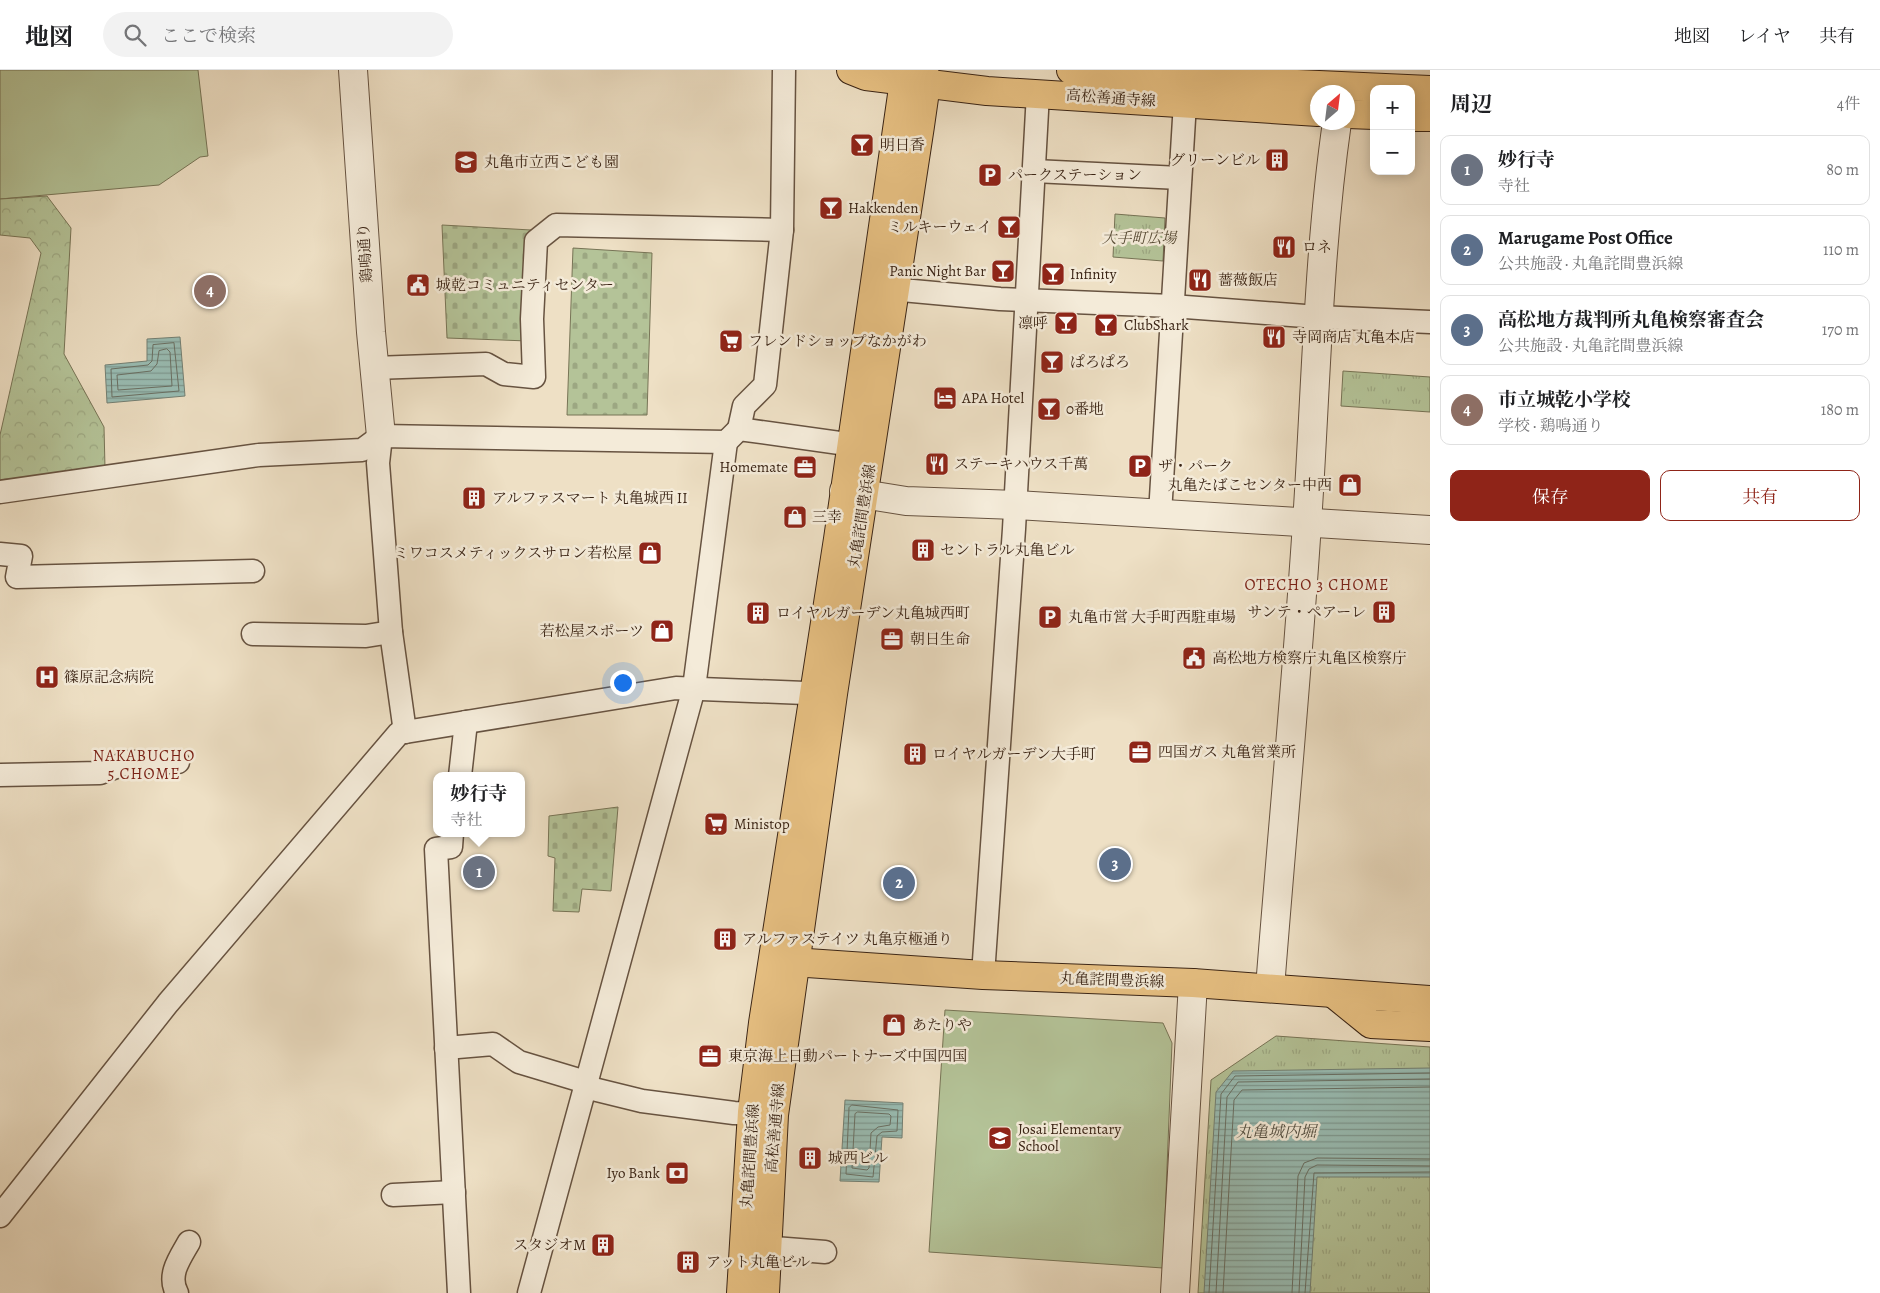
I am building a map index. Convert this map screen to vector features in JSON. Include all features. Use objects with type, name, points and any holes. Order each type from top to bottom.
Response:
[{"type":"main road","points":[[851,70],[866,76],[916,76]]},
{"type":"main road","name":"高松善通寺線","points":[[1071,70],[1310,111]]},
{"type":"main road","name":"高松善通寺線","points":[[916,76],[987,91],[1038,93],[1310,89]]},
{"type":"main road","name":"丸亀詫間豊浜線","points":[[916,76],[784,962],[983,975],[1193,983],[1430,1000]]},
{"type":"main road","name":"高松善通寺線","points":[[1355,89],[1430,90]]},
{"type":"main road","points":[[1355,114],[1370,115]]},
{"type":"main road","points":[[1415,117],[1430,118]]},
{"type":"main road","name":"高松善通寺線","points":[[765,1293],[755,1247],[763,1114],[784,962]]},
{"type":"main road","points":[[1334,994],[1371,1024],[1430,1027]]},
{"type":"main road","points":[[741,1293],[755,1247]]},
{"type":"street","name":"鶏鳴通り","points":[[353,70],[374,368],[381,436]]},
{"type":"street","points":[[530,1293],[694,688],[733,435],[744,406],[765,385],[782,230],[784,70]]},
{"type":"street","points":[[1160,514],[1186,91]]},
{"type":"street","points":[[983,975],[1016,504],[1038,93]]},
{"type":"street","points":[[1270,988],[1307,523],[1318,317],[1328,185],[1337,130]]},
{"type":"street","points":[[1034,171],[1180,178]]},
{"type":"street","points":[[374,368],[486,364],[504,374],[534,378],[532,319],[536,241],[556,224],[782,230]]},
{"type":"street","points":[[885,288],[1027,300],[1172,306],[1318,317],[1430,322]]},
{"type":"street","points":[[0,492],[252,456],[362,450],[381,436],[733,435],[861,446]]},
{"type":"street","points":[[381,436],[378,463],[391,632],[405,732]]},
{"type":"street","points":[[854,492],[906,501],[1016,504],[1430,530]]},
{"type":"street","points":[[0,554],[22,556],[18,577],[253,571]]},
{"type":"street","points":[[253,634],[366,636],[391,632]]},
{"type":"street","points":[[0,1216],[168,1003],[399,733],[676,688],[823,694]]},
{"type":"street","points":[[460,772],[466,722]]},
{"type":"street","points":[[0,775],[100,773],[129,762],[178,762]]},
{"type":"street","points":[[452,837],[451,847],[436,849],[459,1293]]},
{"type":"street","points":[[1175,1293],[1193,983]]},
{"type":"street","points":[[446,1048],[493,1044],[519,1062],[578,1080],[585,1087],[642,1101],[734,1113],[763,1114]]},
{"type":"street","points":[[393,1194],[454,1192]]},
{"type":"street","points":[[177,1293],[172,1284],[175,1266],[189,1242]]},
{"type":"street","points":[[755,1247],[825,1252]]},
{"type":"green space","points":[[0,70],[198,70],[208,156],[200,157],[159,185],[0,199]]},
{"type":"green space","points":[[47,196],[71,228],[64,354],[104,427],[105,468],[0,483],[0,435],[41,253],[30,238],[0,235],[0,199]]},
{"type":"green space","name":"大手町広場","points":[[1115,214],[1165,218],[1163,261],[1113,257]]},
{"type":"green space","points":[[442,225],[531,230],[528,341],[447,338]]},
{"type":"green space","points":[[573,248],[652,253],[647,415],[567,415]]},
{"type":"green space","points":[[1343,371],[1430,377],[1430,412],[1341,406]]},
{"type":"green space","points":[[618,807],[611,891],[582,889],[579,912],[553,911],[555,858],[548,856],[549,816]]},
{"type":"green space","name":"Josai Elementary School","points":[[945,1010],[1163,1023],[1172,1043],[1163,1268],[929,1252]]},
{"type":"green space","name":"丸亀城内堀","points":[[1276,1036],[1430,1047],[1430,1293],[1198,1293],[1211,1080]]},
{"type":"water","points":[[180,337],[185,396],[107,403],[105,365],[147,361],[147,339]]},
{"type":"water","name":"丸亀城内堀","points":[[1430,1068],[1430,1177],[1317,1177],[1310,1293],[1204,1293],[1216,1092],[1233,1071]]},
{"type":"water","points":[[845,1100],[903,1103],[902,1138],[882,1137],[879,1182],[840,1181]]},
{"type":"place","name":"明日香","points":[[862,145]]},
{"type":"place","name":"グリーンビル","points":[[1277,160]]},
{"type":"place","name":"丸亀市立西こども園","points":[[466,162]]},
{"type":"place","name":"パークステーション","points":[[990,175]]},
{"type":"place","name":"Hakkenden","points":[[831,208]]},
{"type":"place","name":"ミルキーウェイ","points":[[1009,227]]},
{"type":"place","name":"ロネ","points":[[1284,247]]},
{"type":"place","name":"Panic Night Bar","points":[[1003,271]]},
{"type":"place","name":"Infinity","points":[[1053,274]]},
{"type":"place","name":"薔薇飯店","points":[[1200,280]]},
{"type":"place","name":"城乾コミュニティセンター","points":[[418,285]]},
{"type":"place","name":"市立城乾小学校","points":[[210,291]]},
{"type":"place","name":"凛呼","points":[[1066,323]]},
{"type":"place","name":"ClubShark","points":[[1106,325]]},
{"type":"place","name":"寺岡商店 丸亀本店","points":[[1274,337]]},
{"type":"place","name":"フレンドショップなかがわ","points":[[731,341]]},
{"type":"place","name":"ぱろぱろ","points":[[1052,362]]},
{"type":"place","name":"APA Hotel","points":[[945,398]]},
{"type":"place","name":"0番地","points":[[1049,409]]},
{"type":"place","name":"ステーキハウス千萬","points":[[937,464]]},
{"type":"place","name":"ザ・パーク","points":[[1140,466]]},
{"type":"place","name":"Homemate","points":[[805,467]]},
{"type":"place","name":"丸亀たばこセンター中西","points":[[1350,485]]},
{"type":"place","name":"アルファスマート 丸亀城西 II","points":[[474,498]]},
{"type":"place","name":"三幸","points":[[795,517]]},
{"type":"place","name":"セントラル丸亀ビル","points":[[923,550]]},
{"type":"place","name":"ミワコスメティックスサロン若松屋","points":[[650,553]]},
{"type":"place","name":"サンテ・ペアーレ","points":[[1384,612]]},
{"type":"place","name":"ロイヤルガーデン丸亀城西町","points":[[758,613]]},
{"type":"place","name":"丸亀市営 大手町西駐車場","points":[[1050,617]]},
{"type":"place","name":"若松屋スポーツ","points":[[662,631]]},
{"type":"place","name":"朝日生命","points":[[892,639]]},
{"type":"place","name":"高松地方検察庁丸亀区検察庁","points":[[1194,658]]},
{"type":"place","name":"篠原記念病院","points":[[47,677]]},
{"type":"place","name":"四国ガス 丸亀営業所","points":[[1140,752]]},
{"type":"place","name":"ロイヤルガーデン大手町","points":[[915,754]]},
{"type":"place","name":"Ministop","points":[[716,824]]},
{"type":"place","name":"高松地方裁判所丸亀検察審査会","points":[[1115,864]]},
{"type":"place","name":"妙行寺","points":[[479,872]]},
{"type":"place","name":"Marugame Post Office","points":[[899,883]]},
{"type":"place","name":"アルファステイツ 丸亀京極通り","points":[[725,939]]},
{"type":"place","name":"あたりや","points":[[894,1025]]},
{"type":"place","name":"東京海上日動パートナーズ中国四国","points":[[710,1056]]},
{"type":"place","name":"Josai Elementary School","points":[[1000,1138]]},
{"type":"place","name":"城西ビル","points":[[810,1158]]},
{"type":"place","name":"Iyo Bank","points":[[677,1173]]},
{"type":"place","name":"スタジオM","points":[[603,1245]]},
{"type":"place","name":"アット丸亀ビル","points":[[688,1262]]},
{"type":"district","name":"OTECHO 3 CHOME","points":[[1317,585]]},
{"type":"district","name":"NAKABUCHO 5 CHOME","points":[[144,765]]}]
